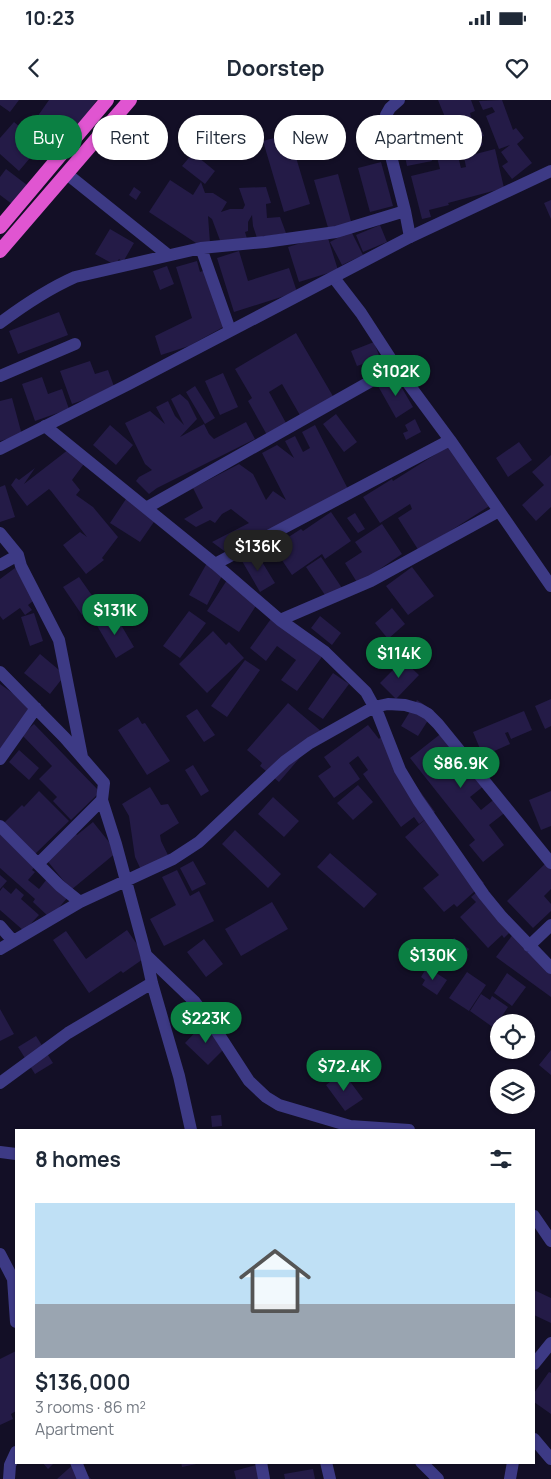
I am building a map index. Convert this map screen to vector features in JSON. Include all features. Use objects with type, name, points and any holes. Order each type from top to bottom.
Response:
[{"type":"highway","points":[[2,222],[107,100]]},
{"type":"highway","points":[[0,251],[130,100]]},
{"type":"street","points":[[399,100],[390,108],[386,115],[390,156],[410,236]]},
{"type":"street","points":[[0,449],[334,278],[410,236],[551,171]]},
{"type":"street","points":[[67,174],[168,255]]},
{"type":"street","points":[[0,323],[23,306],[60,284],[76,278],[201,248],[265,242],[336,232],[405,211]]},
{"type":"street","points":[[201,248],[230,330]]},
{"type":"street","points":[[334,278],[361,313],[396,367],[450,440],[551,586]]},
{"type":"street","points":[[0,376],[75,344]]},
{"type":"street","points":[[146,508],[396,367]]},
{"type":"street","points":[[45,426],[215,564],[280,620],[325,652],[366,692],[400,770],[418,800],[484,895],[502,917],[551,968]]},
{"type":"street","points":[[215,564],[450,440]]},
{"type":"street","points":[[280,620],[371,580],[499,511]]},
{"type":"street","points":[[0,534],[18,555],[60,640],[82,757]]},
{"type":"street","points":[[0,565],[18,555]]},
{"type":"street","points":[[0,672],[82,757],[104,783],[102,800],[126,880],[152,983],[179,1076],[191,1129]]},
{"type":"street","points":[[0,949],[80,902],[173,859],[199,842],[285,761],[310,743],[374,707],[388,704],[405,705],[428,714],[551,863]]},
{"type":"street","points":[[0,759],[36,708]]},
{"type":"street","points":[[38,864],[102,800]]},
{"type":"street","points":[[0,826],[60,886],[80,902]]},
{"type":"street","points":[[0,926],[13,941]]},
{"type":"street","points":[[529,946],[551,926]]},
{"type":"street","points":[[146,955],[194,1001],[214,1026],[249,1081],[266,1097],[279,1105],[352,1128],[380,1129]]},
{"type":"street","points":[[0,1083],[68,1033],[152,983]]},
{"type":"street","points":[[0,1152],[15,1154]]},
{"type":"street","points":[[535,1217],[551,1241]]},
{"type":"street","points":[[0,1254],[15,1280]]},
{"type":"street","points":[[535,1363],[551,1343]]},
{"type":"street","points":[[535,1440],[551,1459]]},
{"type":"street","points":[[9,1479],[10,1465],[15,1454]]},
{"type":"street","points":[[77,1464],[83,1479]]},
{"type":"street","points":[[261,1464],[264,1479]]},
{"type":"street","points":[[326,1464],[330,1479]]},
{"type":"street","points":[[423,1464],[438,1479]]},
{"type":"street","points":[[510,1479],[512,1464]]},
{"type":"building","points":[[0,100],[19,100],[10,112],[0,105]]},
{"type":"building","points":[[49,100],[97,100],[82,121],[82,115],[38,115]]},
{"type":"building","points":[[438,100],[471,100],[475,111],[470,113],[471,115],[444,115]]},
{"type":"building","points":[[502,100],[513,130],[516,128],[524,138],[517,144],[532,163],[512,179],[502,166],[508,162],[501,152],[510,145],[499,149],[486,116],[495,112],[492,107],[483,110],[479,101]]},
{"type":"building","points":[[15,123],[15,160],[28,160],[19,171],[0,154],[0,138]]},
{"type":"building","points":[[274,138],[274,160],[297,160],[310,204],[284,212],[264,141]]},
{"type":"building","points":[[495,149],[504,188],[429,210],[431,217],[422,219],[411,176],[440,169],[438,160],[459,160],[461,168],[466,167],[465,160],[482,160],[482,152]]},
{"type":"building","points":[[187,160],[202,160],[215,171],[205,184],[182,166]]},
{"type":"building","points":[[406,160],[432,160],[432,161],[407,166]]},
{"type":"building","points":[[381,162],[393,206],[370,212],[358,168]]},
{"type":"building","points":[[6,169],[27,185],[12,204],[0,195],[0,177]]},
{"type":"building","points":[[338,174],[352,225],[329,231],[314,180]]},
{"type":"building","points":[[170,180],[193,195],[201,182],[205,193],[213,193],[227,202],[221,212],[230,209],[243,209],[245,205],[239,188],[266,187],[271,203],[266,204],[267,218],[280,217],[286,233],[257,238],[252,215],[248,222],[248,231],[245,232],[248,242],[221,243],[212,219],[208,216],[210,243],[196,243],[149,212]]},
{"type":"building","points":[[134,187],[141,192],[136,200],[129,195]]},
{"type":"building","points":[[551,200],[551,219],[544,203]]},
{"type":"building","points":[[380,225],[387,242],[363,252],[356,235]]},
{"type":"building","points":[[110,229],[134,243],[123,262],[119,259],[115,265],[95,254]]},
{"type":"building","points":[[351,231],[363,255],[342,265],[330,242]]},
{"type":"building","points":[[327,235],[338,270],[299,282],[288,247]]},
{"type":"building","points":[[239,251],[248,281],[289,268],[297,292],[234,312],[217,258]]},
{"type":"building","points":[[197,261],[200,272],[205,270],[227,325],[189,346],[161,355],[155,336],[192,318],[176,267]]},
{"type":"building","points":[[167,266],[174,284],[160,290],[153,271]]},
{"type":"building","points":[[59,312],[68,335],[18,354],[9,331]]},
{"type":"building","points":[[296,333],[334,398],[301,417],[282,384],[269,392],[286,423],[267,435],[248,401],[252,398],[235,369]]},
{"type":"building","points":[[374,342],[380,358],[357,366],[351,351]]},
{"type":"building","points":[[90,361],[95,374],[108,370],[115,389],[72,404],[60,371]]},
{"type":"building","points":[[223,373],[238,407],[220,415],[205,381]]},
{"type":"building","points":[[395,376],[413,407],[396,418],[378,386]]},
{"type":"building","points":[[42,377],[48,394],[62,389],[69,409],[35,421],[22,384]]},
{"type":"building","points":[[195,386],[215,418],[205,424],[186,392]]},
{"type":"building","points":[[180,394],[188,401],[197,419],[180,437],[204,424],[214,439],[246,422],[255,439],[157,488],[149,494],[136,481],[139,477],[152,470],[145,464],[125,423],[150,411],[165,424],[156,407],[168,401],[175,416],[184,425],[171,399]]},
{"type":"building","points":[[12,398],[22,435],[0,441],[0,401]]},
{"type":"building","points":[[336,414],[357,442],[344,452],[323,424]]},
{"type":"building","points":[[415,419],[421,432],[406,440],[403,433],[408,431],[405,425]]},
{"type":"building","points":[[110,425],[133,445],[116,465],[93,445]]},
{"type":"building","points":[[315,425],[349,491],[248,542],[246,540],[241,546],[227,553],[212,542],[249,523],[231,509],[222,514],[215,523],[210,520],[196,527],[184,519],[203,508],[193,488],[239,464],[253,474],[266,500],[273,491],[286,500],[262,453],[277,445],[294,458],[285,441],[295,436],[303,452],[310,448],[302,432]]},
{"type":"building","points":[[455,442],[494,503],[419,551],[398,518],[412,509],[410,504],[380,523],[363,497],[392,479],[393,481]]},
{"type":"building","points":[[519,442],[532,460],[508,477],[496,458]]},
{"type":"building","points":[[73,446],[89,457],[72,480],[80,490],[76,495],[93,507],[118,537],[102,558],[104,560],[86,574],[63,545],[80,532],[87,537],[51,491],[49,489],[27,506],[11,485],[16,478],[19,480],[35,468],[24,484]]},
{"type":"building","points":[[551,455],[551,507],[536,521],[522,505],[544,485],[532,472]]},
{"type":"building","points":[[5,485],[15,517],[0,522],[0,487]]},
{"type":"building","points":[[126,499],[156,519],[140,542],[110,523]]},
{"type":"building","points":[[331,512],[351,541],[325,559],[322,554],[292,575],[273,547],[301,529],[303,531]]},
{"type":"building","points":[[355,513],[365,529],[358,533],[347,518]]},
{"type":"building","points":[[382,524],[402,554],[358,584],[345,563],[362,552],[355,542]]},
{"type":"building","points":[[256,552],[275,583],[260,592],[242,561]]},
{"type":"building","points":[[321,557],[342,588],[327,598],[306,567]]},
{"type":"building","points":[[207,563],[224,572],[207,605],[189,595]]},
{"type":"building","points":[[412,567],[434,596],[408,615],[386,586]]},
{"type":"building","points":[[15,568],[37,598],[28,605],[32,610],[25,615],[20,608],[3,620],[0,616],[0,579]]},
{"type":"building","points":[[79,577],[98,604],[82,615],[63,587]]},
{"type":"building","points":[[227,580],[259,601],[239,632],[207,611]]},
{"type":"building","points":[[392,608],[405,624],[388,639],[375,623]]},
{"type":"building","points":[[189,611],[206,623],[180,658],[163,646]]},
{"type":"building","points":[[34,613],[43,641],[30,646],[21,617]]},
{"type":"building","points":[[114,613],[134,647],[116,658],[96,624]]},
{"type":"building","points":[[273,616],[324,654],[297,691],[281,680],[296,660],[277,646],[266,661],[250,648]]},
{"type":"building","points":[[320,616],[341,633],[332,645],[311,628]]},
{"type":"building","points":[[213,631],[226,645],[229,642],[244,658],[207,693],[179,664]]},
{"type":"building","points":[[40,654],[65,675],[50,694],[24,673]]},
{"type":"building","points":[[245,660],[260,670],[227,717],[211,706]]},
{"type":"building","points":[[403,660],[419,675],[396,699],[380,683]]},
{"type":"building","points":[[333,673],[349,684],[323,719],[308,709]]},
{"type":"building","points":[[0,684],[32,707],[0,751]]},
{"type":"building","points":[[551,699],[551,726],[545,729],[535,706]]},
{"type":"building","points":[[417,700],[434,711],[418,736],[401,726]]},
{"type":"building","points":[[288,703],[322,732],[279,782],[260,766],[262,763],[247,750]]},
{"type":"building","points":[[197,709],[215,735],[204,742],[186,716]]},
{"type":"building","points":[[524,711],[532,730],[511,739],[508,732],[505,733],[510,744],[483,756],[473,732]]},
{"type":"building","points":[[138,717],[142,724],[145,723],[170,761],[147,775],[118,730]]},
{"type":"building","points":[[34,724],[100,792],[71,820],[53,801],[57,797],[39,779],[52,766],[22,735]]},
{"type":"building","points":[[368,725],[379,739],[381,737],[435,812],[419,824],[414,817],[401,827],[363,774],[368,770],[358,756],[349,763],[360,779],[334,798],[318,776],[331,767],[324,757]]},
{"type":"building","points":[[448,728],[490,781],[470,797],[481,810],[497,797],[507,811],[489,825],[504,845],[483,862],[469,845],[475,840],[410,758]]},
{"type":"building","points":[[19,750],[39,768],[29,780],[9,762]]},
{"type":"building","points":[[193,765],[209,791],[201,796],[185,770]]},
{"type":"building","points":[[358,785],[373,802],[353,820],[337,803]]},
{"type":"building","points":[[150,787],[161,805],[168,804],[179,823],[160,835],[168,855],[141,870],[135,857],[129,816],[122,804]]},
{"type":"building","points":[[39,791],[69,821],[34,855],[4,823],[22,805],[24,807]]},
{"type":"building","points":[[551,791],[551,826],[541,830],[529,800]]},
{"type":"building","points":[[273,797],[299,821],[284,837],[258,814]]},
{"type":"building","points":[[427,818],[484,883],[457,907],[454,904],[444,912],[423,888],[439,875],[405,837]]},
{"type":"building","points":[[93,822],[117,852],[71,890],[45,858],[75,833],[77,835]]},
{"type":"building","points":[[235,830],[281,874],[268,888],[222,844]]},
{"type":"building","points":[[0,833],[37,864],[32,870],[35,872],[28,880],[39,889],[47,879],[68,897],[50,918],[33,902],[35,899],[0,868]]},
{"type":"building","points":[[330,853],[377,894],[364,908],[317,867]]},
{"type":"building","points":[[549,860],[551,862],[551,889],[544,896],[551,904],[551,911],[533,928],[507,901]]},
{"type":"building","points":[[193,861],[206,884],[192,891],[180,868]]},
{"type":"building","points":[[177,870],[190,896],[199,891],[214,921],[164,946],[150,919],[176,905],[162,877]]},
{"type":"building","points":[[0,875],[7,881],[0,889]]},
{"type":"building","points":[[3,887],[11,894],[16,888],[24,895],[21,899],[39,915],[24,931],[0,910],[0,891]]},
{"type":"building","points":[[478,891],[513,929],[504,938],[502,935],[488,948],[460,917],[476,902],[471,897]]},
{"type":"building","points":[[272,902],[288,929],[241,956],[225,929]]},
{"type":"building","points":[[127,930],[146,957],[123,973],[121,971],[89,993],[53,940],[66,931],[86,959]]},
{"type":"building","points":[[514,933],[551,970],[551,997],[496,957]]},
{"type":"building","points":[[454,938],[469,949],[459,964],[443,953]]},
{"type":"building","points":[[204,939],[223,964],[206,977],[187,952]]},
{"type":"building","points":[[427,967],[447,980],[437,995],[422,985],[425,980],[421,977]]},
{"type":"building","points":[[467,972],[486,985],[469,1011],[449,998]]},
{"type":"building","points":[[507,973],[526,987],[512,1006],[494,993]]},
{"type":"building","points":[[481,994],[490,1000],[492,996],[508,1007],[503,1014],[490,1014],[490,1025],[470,1011]]},
{"type":"building","points":[[0,1009],[14,1034],[0,1041]]},
{"type":"building","points":[[205,1022],[228,1045],[208,1065],[185,1043]]},
{"type":"building","points":[[36,1036],[53,1063],[35,1074],[18,1047]]},
{"type":"building","points":[[551,1050],[551,1075],[539,1065]]},
{"type":"building","points":[[343,1072],[363,1099],[345,1111],[326,1085]]},
{"type":"building","points":[[221,1115],[222,1126],[212,1127],[211,1116]]},
{"type":"building","points":[[535,1290],[551,1298],[551,1323],[535,1315]]},
{"type":"building","points":[[15,1352],[15,1412],[11,1414],[13,1419],[0,1425],[0,1359]]},
{"type":"building","points":[[549,1372],[551,1373],[551,1414],[535,1403],[535,1392]]},
{"type":"building","points":[[44,1464],[53,1464],[48,1469]]},
{"type":"building","points":[[74,1464],[78,1464],[91,1479],[57,1479]]},
{"type":"building","points":[[181,1464],[196,1464],[182,1467]]},
{"type":"building","points":[[263,1464],[268,1479],[236,1479],[234,1471]]},
{"type":"building","points":[[313,1469],[315,1479],[285,1479],[284,1474]]}]
